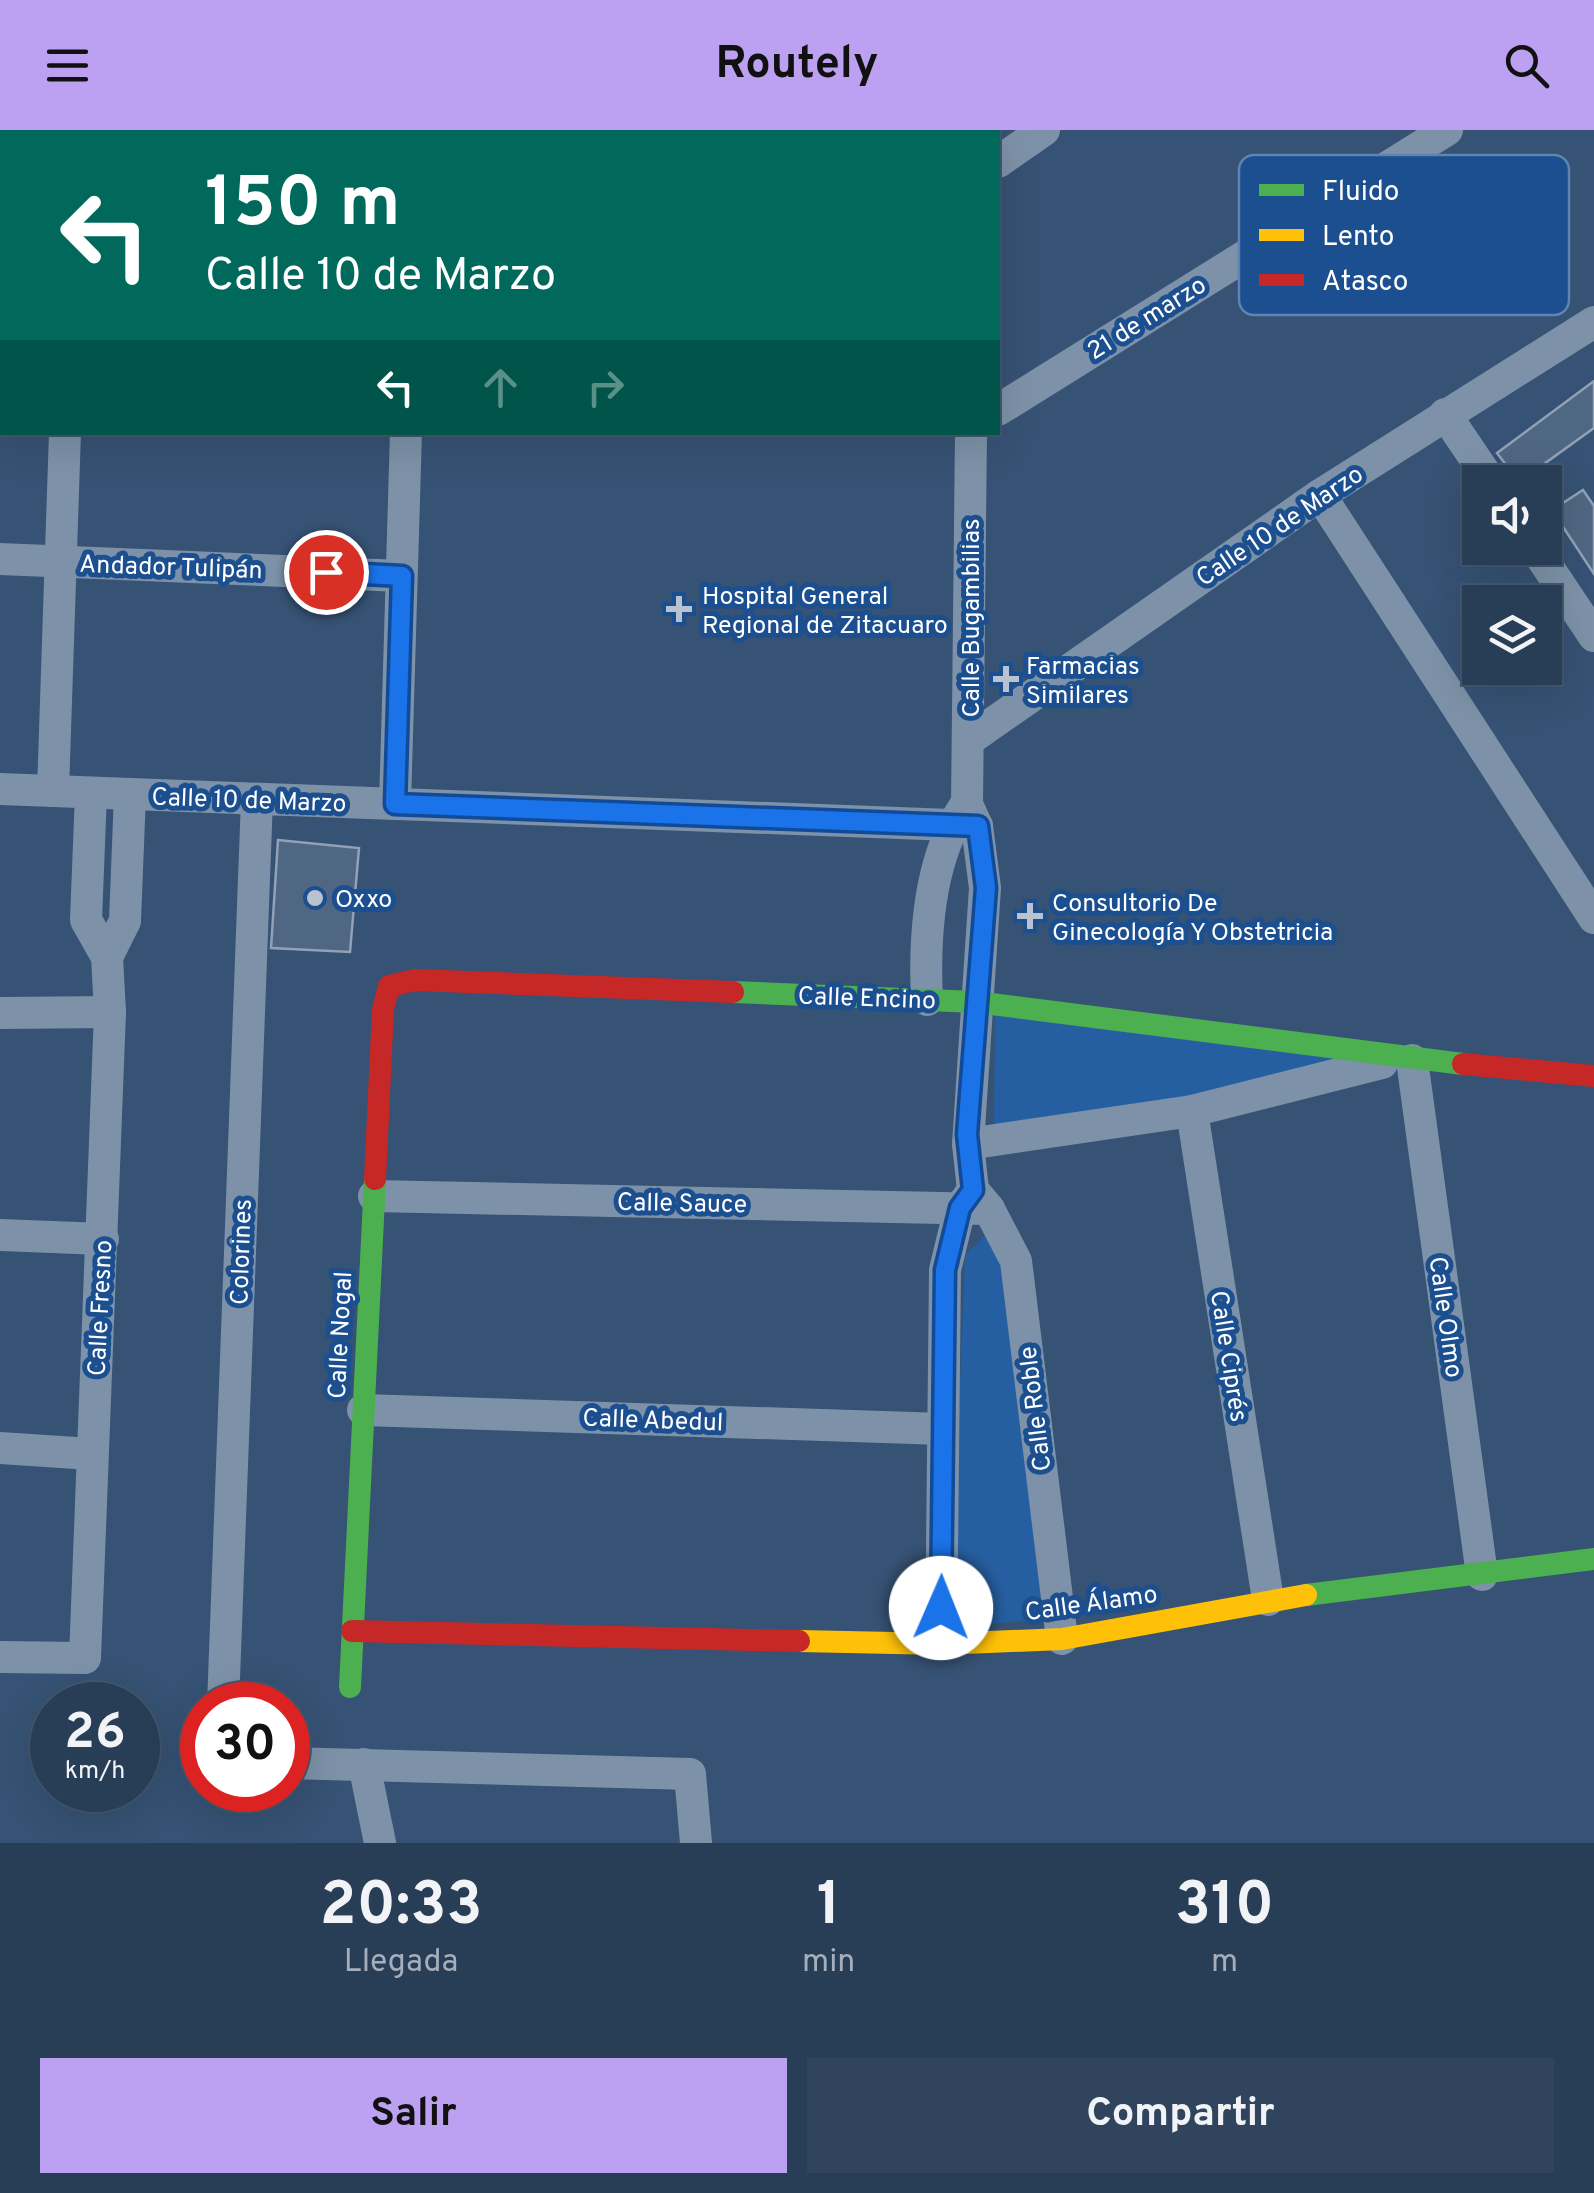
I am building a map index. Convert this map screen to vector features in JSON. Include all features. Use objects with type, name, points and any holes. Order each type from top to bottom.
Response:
[{"type":"street","points":[[1000,161],[1044,130]]},
{"type":"street","name":"21 de marzo","points":[[1406,155],[1446,130]]},
{"type":"street","name":"21 de marzo","points":[[1000,409],[1239,259]]},
{"type":"street","name":"Calle 10 de Marzo","points":[[970,739],[1320,495],[1594,322]]},
{"type":"street","points":[[1445,414],[1480,465]]},
{"type":"street","points":[[53,791],[65,435]]},
{"type":"street","points":[[395,804],[406,435]]},
{"type":"street","name":"Calle Bugambilias","points":[[966,818],[971,435]]},
{"type":"street","points":[[1320,495],[1594,918]]},
{"type":"street","name":"Andador Tulipán","points":[[0,559],[402,576]]},
{"type":"street","points":[[1546,565],[1594,636]]},
{"type":"street","name":"Calle 10 de Marzo","points":[[0,789],[395,804],[966,818]]},
{"type":"street","name":"Calle Fresno","points":[[0,1656],[85,1658],[110,1012],[106,957],[86,920],[91,793]]},
{"type":"street","name":"Calle Fresno","points":[[106,957],[125,921],[130,794]]},
{"type":"street","name":"Colorines","points":[[223,1682],[257,799]]},
{"type":"street","points":[[928,1000],[935,884],[966,818]]},
{"type":"street","name":"Calle Roble","points":[[941,1644],[945,1270],[974,1202],[968,1144],[986,888],[966,818]]},
{"type":"street","name":"Calle Encino","points":[[389,986],[415,980],[976,1002],[1407,1059],[1594,1076]]},
{"type":"street","name":"Calle Nogal","points":[[350,1687],[383,1009],[389,986]]},
{"type":"street","points":[[0,1013],[110,1012]]},
{"type":"street","name":"Calle Encino","points":[[968,1144],[1192,1111],[1407,1059]]},
{"type":"street","name":"Calle Olmo","points":[[1407,1059],[1482,1575]]},
{"type":"street","name":"Calle Ciprés","points":[[1192,1111],[1268,1600]]},
{"type":"street","name":"Calle Sauce","points":[[374,1196],[974,1202]]},
{"type":"street","name":"Calle Roble","points":[[974,1202],[1016,1261],[1062,1640]]},
{"type":"street","points":[[0,1234],[103,1239]]},
{"type":"street","name":"Calle Abedul","points":[[363,1410],[942,1429]]},
{"type":"street","points":[[0,1448],[91,1454]]},
{"type":"street","name":"Calle Álamo","points":[[352,1631],[941,1644],[1062,1640],[1268,1600],[1594,1558]]},
{"type":"street","points":[[310,1763],[690,1774],[696,1843]]},
{"type":"street","points":[[364,1764],[380,1843]]},
{"type":"shaded area","points":[[995,1013],[1365,1060],[1174,1110],[994,1124]]},
{"type":"shaded area","points":[[987,1234],[1007,1265],[1052,1618],[951,1628],[965,1255]]},
{"type":"building","points":[[1594,381],[1594,428],[1543,465],[1506,465],[1497,453]]},
{"type":"building","points":[[1583,490],[1594,506],[1594,574],[1562,525],[1562,504]]},
{"type":"building","name":"Oxxo","points":[[278,840],[359,848],[350,952],[271,948]]},
{"type":"traffic: fast","points":[[733,992],[976,1002],[1463,1064]]},
{"type":"traffic: fast","points":[[350,1687],[375,1179]]},
{"type":"traffic: fast","points":[[1306,1595],[1594,1559]]},
{"type":"traffic: slow","points":[[799,1641],[941,1644],[1062,1639],[1306,1595]]},
{"type":"traffic: jam","points":[[375,1179],[383,1009],[389,986],[415,980],[733,992]]},
{"type":"traffic: jam","points":[[1463,1064],[1594,1076]]},
{"type":"traffic: jam","points":[[352,1631],[799,1641]]},
{"type":"place","name":"Hospital General Regional de Zitacuaro","points":[[679,609]]},
{"type":"place","name":"Farmacias Similares","points":[[1006,679]]},
{"type":"place","name":"Oxxo","points":[[315,898]]},
{"type":"place","name":"Consultorio De Ginecología Y Obstetricia","points":[[1030,916]]},
{"type":"route","points":[[326,572],[402,576],[395,804],[978,826],[986,888],[967,1134],[973,1190],[960,1208],[945,1270],[941,1608]]}]
